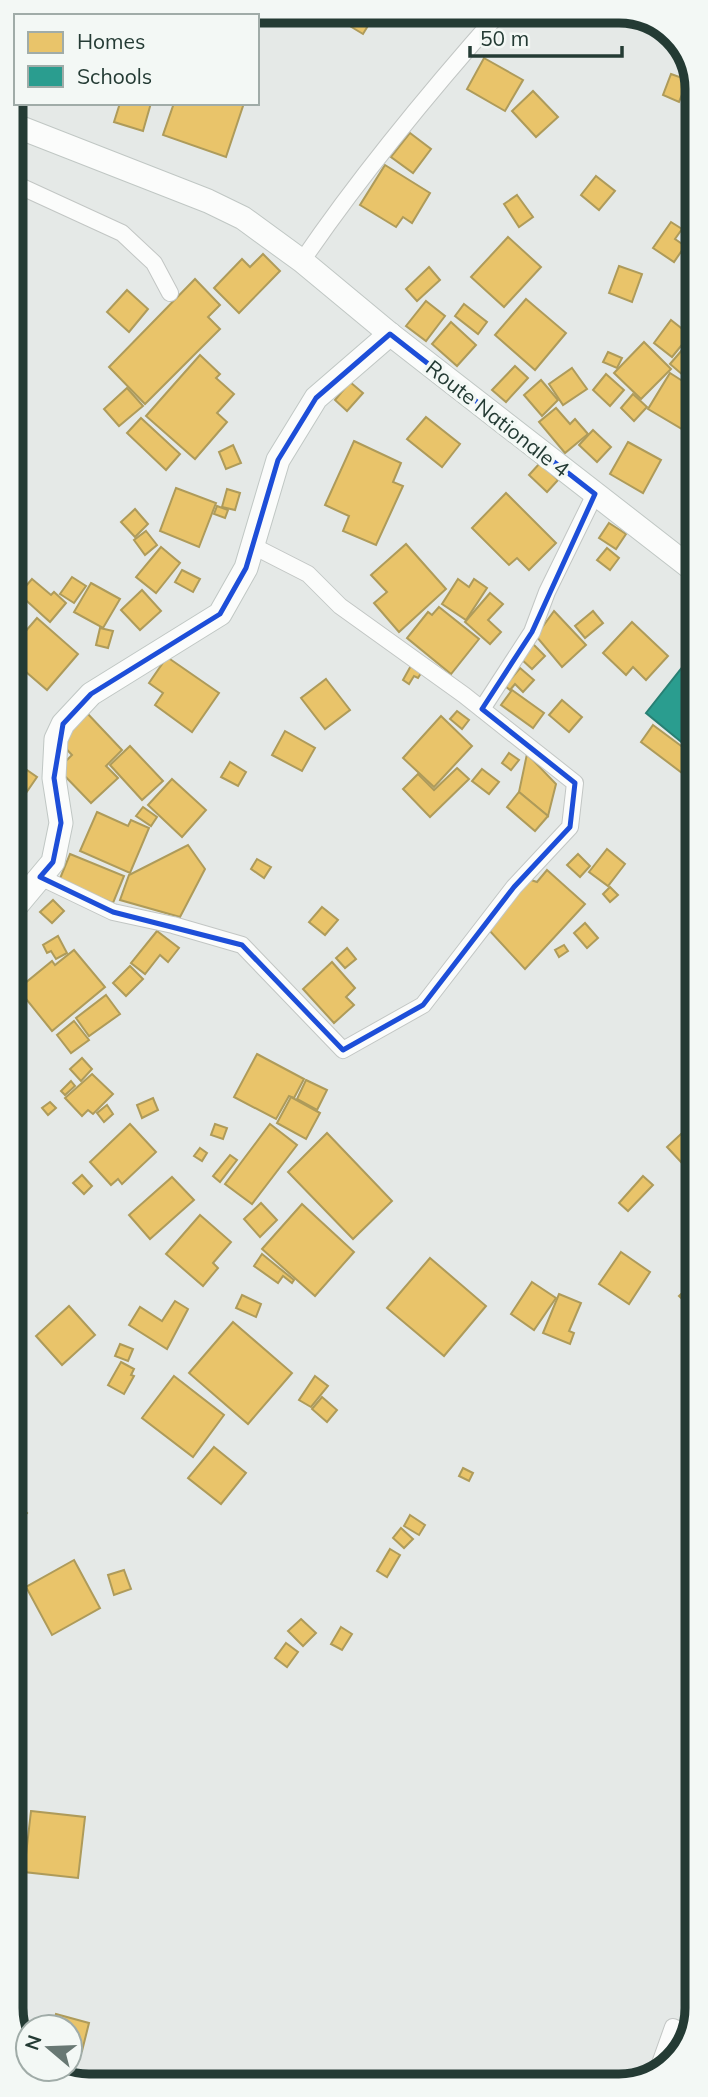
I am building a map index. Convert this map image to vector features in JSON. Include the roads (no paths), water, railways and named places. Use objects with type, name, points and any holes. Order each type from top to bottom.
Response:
[{"type":"main road","name":"Route Nationale 4","points":[[23,129],[208,201],[243,218],[302,261],[390,334],[685,564]]},
{"type":"main road","points":[[23,898],[53,862],[61,823],[54,778],[56,739],[63,724],[91,694],[220,614],[246,568],[278,460],[316,398],[390,334]]},
{"type":"street","points":[[302,261],[412,117],[491,23]]},
{"type":"street","points":[[23,188],[122,233],[154,263],[170,293]]},
{"type":"street","points":[[482,709],[532,632],[547,592],[595,494]]},
{"type":"street","points":[[40,877],[113,912],[173,925],[242,945],[343,1050],[423,1005],[514,887],[570,827],[575,783],[482,709],[340,606],[308,575],[253,546]]},
{"type":"street","points":[[662,2058],[673,2026],[681,2030]]}]
